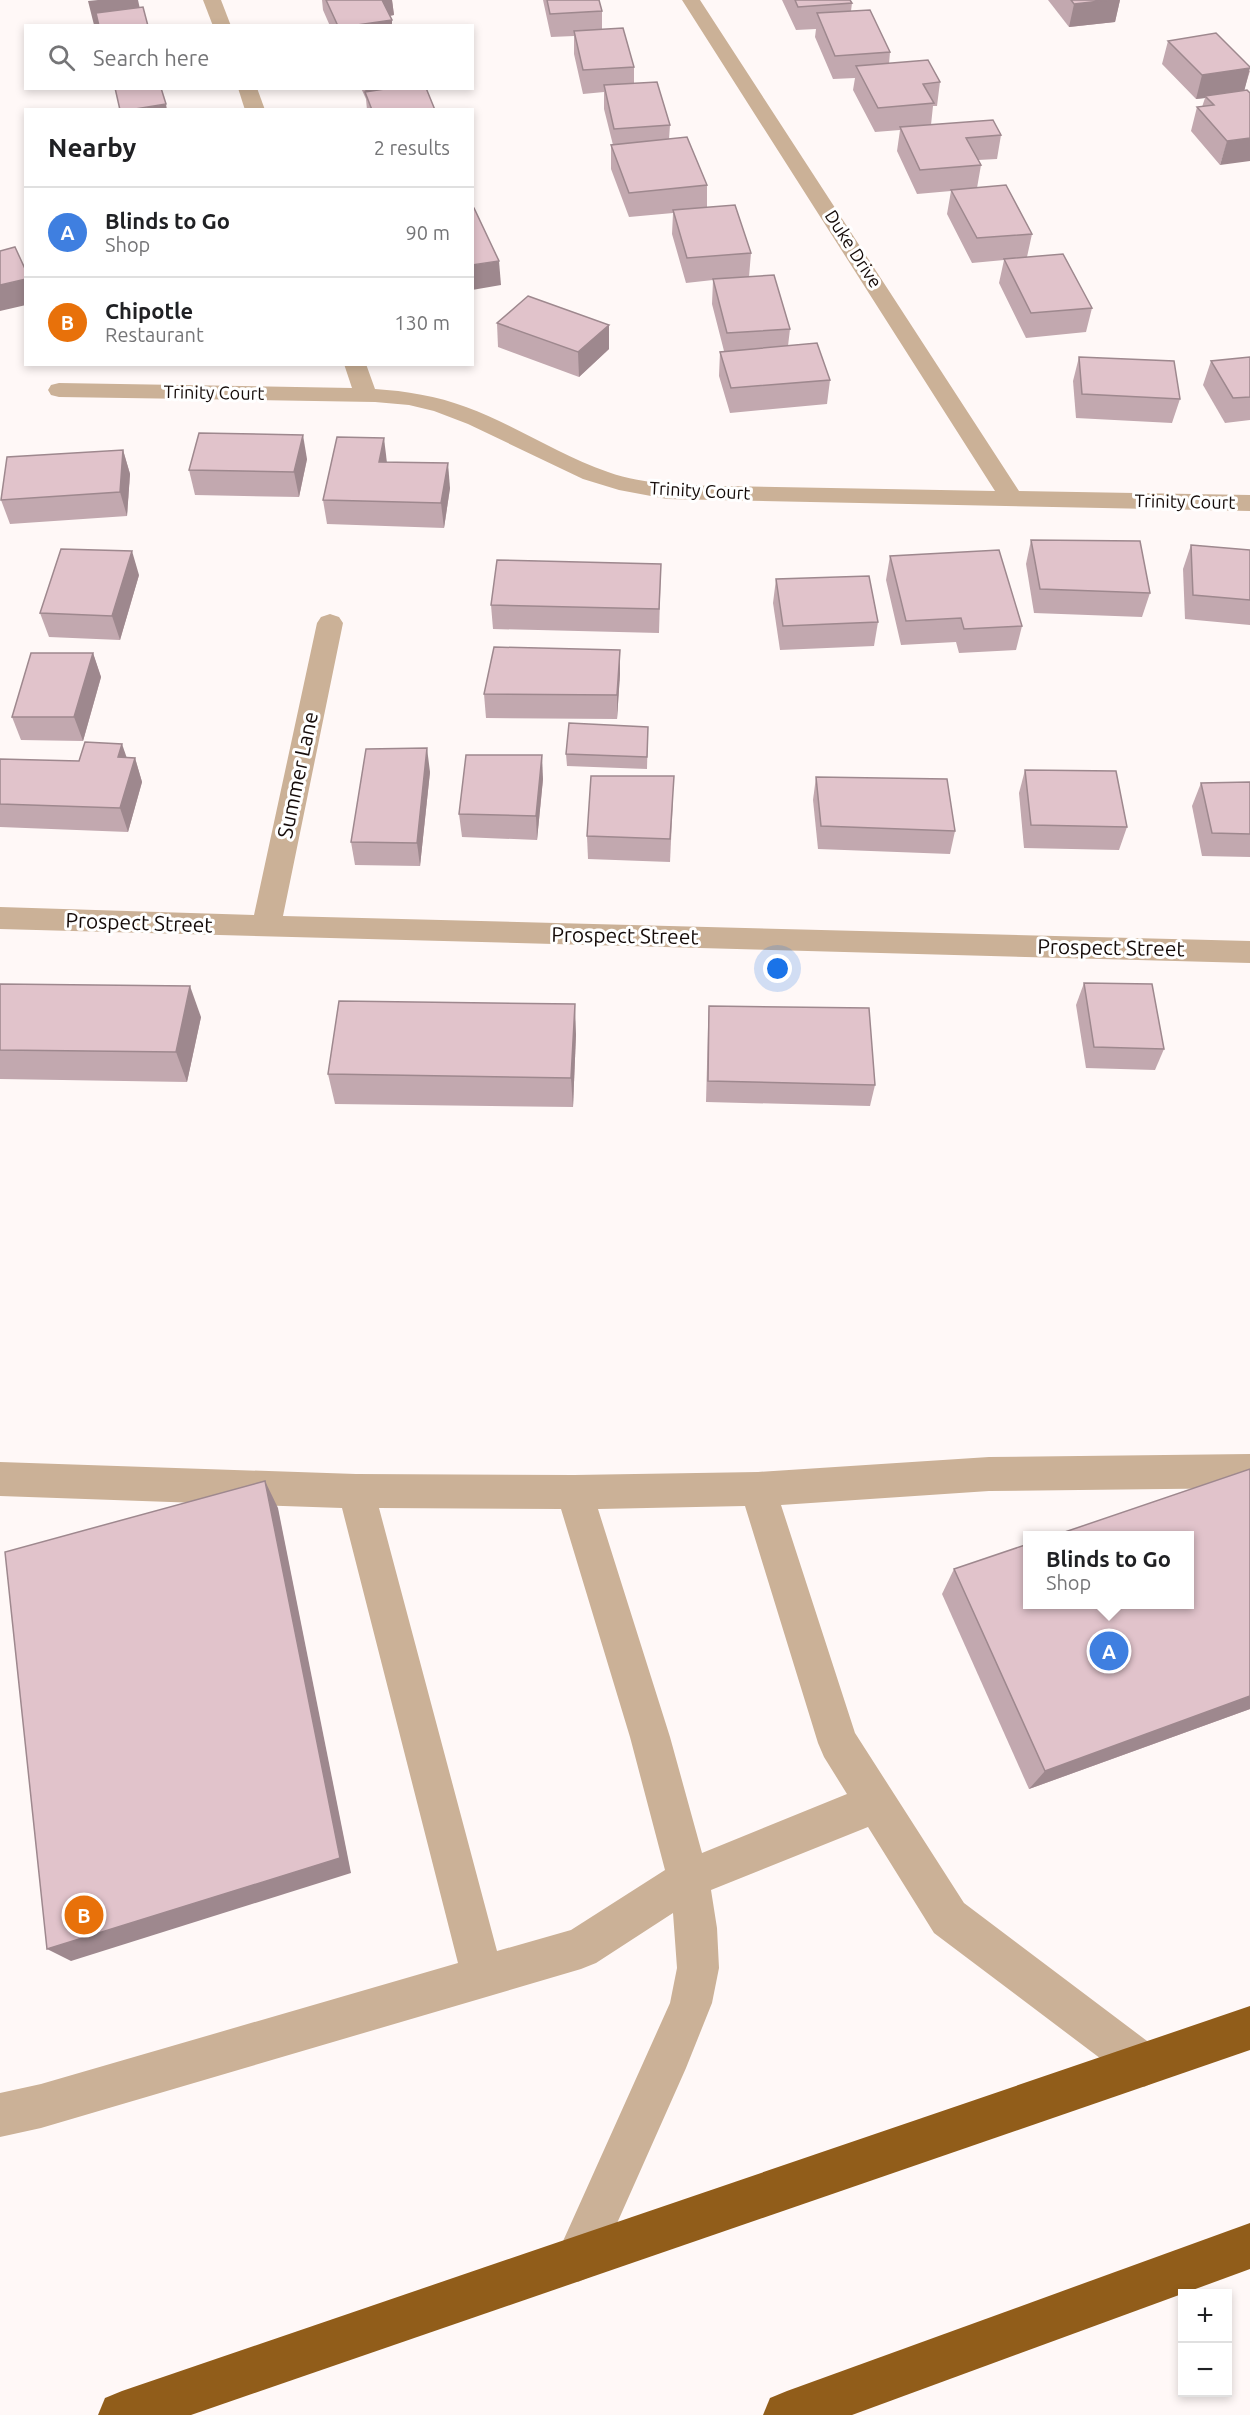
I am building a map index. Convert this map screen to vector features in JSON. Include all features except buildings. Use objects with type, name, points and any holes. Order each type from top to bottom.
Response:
[{"type":"highway","points":[[122,2415],[1250,2028]]},
{"type":"highway","points":[[787,2415],[1250,2246]]},
{"type":"street","points":[[212,0],[221,24]]},
{"type":"street","name":"Duke Drive","points":[[691,0],[1012,499]]},
{"type":"street","points":[[248,90],[254,108]]},
{"type":"street","points":[[356,366],[366,394]]},
{"type":"street","name":"Trinity Court","points":[[59,390],[312,396],[366,394],[421,400],[458,412],[591,474],[622,484],[656,490],[1012,499],[1250,502]]},
{"type":"street","name":"Summer Lane","points":[[266,927],[330,623]]},
{"type":"street","name":"Prospect Street","points":[[0,918],[1250,952]]},
{"type":"street","points":[[0,1479],[356,1491],[574,1492],[758,1489],[989,1474],[1250,1471]]},
{"type":"street","points":[[758,1489],[838,1743],[949,1918],[1144,2065]]},
{"type":"street","points":[[356,1491],[483,1978]]},
{"type":"street","points":[[574,1492],[650,1737],[688,1880],[696,1928],[698,1968],[691,2003],[645,2115],[578,2259]]},
{"type":"street","points":[[0,2115],[41,2106],[581,1948],[688,1880],[876,1803]]},
{"type":"place","name":"Blinds to Go","points":[[1109,1651]]},
{"type":"place","name":"Chipotle","points":[[84,1915]]}]
